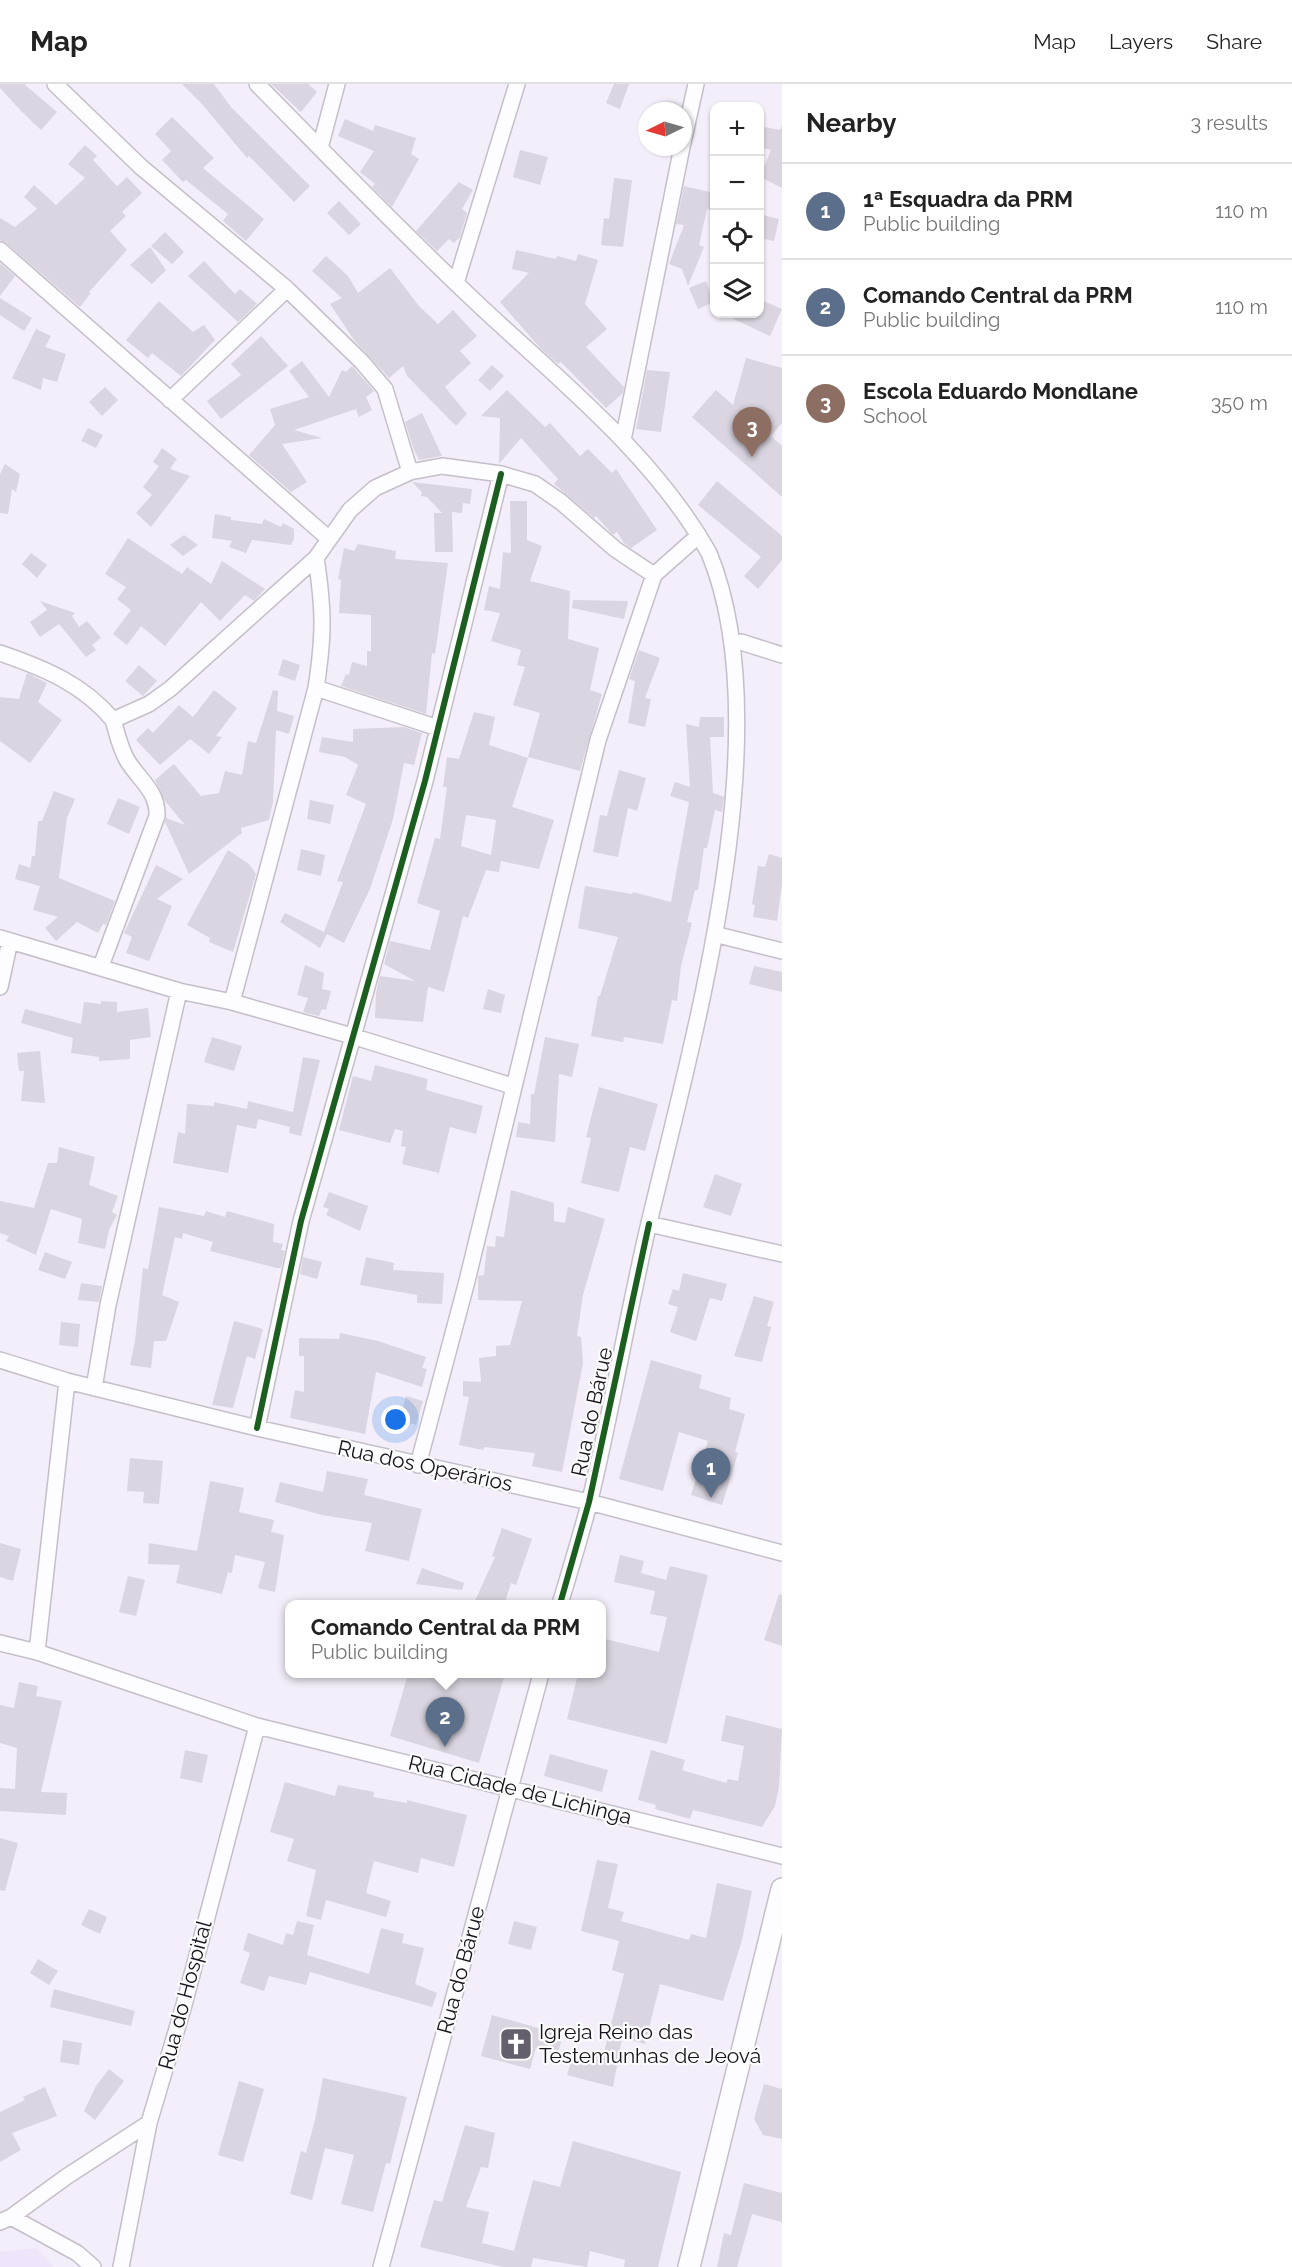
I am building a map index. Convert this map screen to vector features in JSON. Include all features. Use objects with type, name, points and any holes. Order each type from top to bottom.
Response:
[{"type":"street","points":[[55,84],[141,167],[287,289],[362,362],[385,389],[410,472]]},
{"type":"street","name":"Rua do Bárue","points":[[257,84],[456,283],[623,440],[666,491],[711,557],[741,642],[748,716],[742,821],[722,936],[649,1224],[589,1502],[561,1600]]},
{"type":"street","points":[[320,148],[337,84]]},
{"type":"street","points":[[456,283],[517,84]]},
{"type":"street","points":[[692,103],[696,84]]},
{"type":"street","points":[[623,440],[681,156]]},
{"type":"street","points":[[0,250],[328,538]]},
{"type":"street","points":[[170,400],[287,289]]},
{"type":"street","points":[[113,720],[149,704],[170,689],[316,558],[350,510],[375,488],[410,472],[442,466],[501,474],[535,484],[561,502],[615,549],[654,574]]},
{"type":"street","points":[[257,1428],[301,1221],[438,728],[501,474]]},
{"type":"street","points":[[418,1465],[467,1281],[598,740],[654,574],[698,536]]},
{"type":"street","points":[[232,1002],[316,688],[324,640],[324,608],[316,558]]},
{"type":"street","points":[[741,642],[782,656]]},
{"type":"street","points":[[0,653],[32,664],[77,685],[99,702],[113,720],[126,758],[154,794],[158,805],[157,816],[101,966]]},
{"type":"street","points":[[316,688],[438,728]]},
{"type":"street","points":[[722,936],[782,951]]},
{"type":"street","points":[[0,987],[5,939],[101,966],[179,992],[232,1002],[352,1036],[513,1086]]},
{"type":"street","points":[[94,1388],[108,1305],[179,992]]},
{"type":"street","points":[[649,1224],[782,1254]]},
{"type":"street","name":"Rua dos Operários","points":[[0,1359],[94,1388],[257,1428],[589,1502],[782,1553]]},
{"type":"street","points":[[37,1652],[67,1381]]},
{"type":"street","name":"Rua Cidade de Lichinga","points":[[0,1643],[37,1652],[257,1726],[782,1856]]},
{"type":"street","name":"Rua do Bárue","points":[[381,2267],[540,1678]]},
{"type":"street","name":"Rua do Hospital","points":[[121,2267],[149,2123],[184,2005],[257,1726]]},
{"type":"street","points":[[689,2267],[782,1889]]},
{"type":"street","points":[[93,2267],[77,2253],[6,2220],[66,2177],[149,2123]]},
{"type":"shaded area","points":[[36,2248],[54,2267],[0,2267],[0,2252]]},
{"type":"building","points":[[0,84],[24,84],[57,112],[41,130],[0,88]]},
{"type":"building","points":[[182,84],[214,84],[231,107],[310,186],[294,202],[249,156],[247,158],[202,104]]},
{"type":"building","points":[[271,84],[308,84],[317,92],[301,112]]},
{"type":"building","points":[[614,84],[629,84],[620,109],[606,103]]},
{"type":"building","points":[[172,117],[214,158],[203,168],[264,219],[246,241],[223,221],[228,214],[186,180],[183,182],[162,160],[171,151],[155,134]]},
{"type":"building","points":[[345,119],[373,131],[375,125],[416,138],[411,154],[419,159],[392,207],[372,187],[375,184],[360,172],[374,151],[338,136]]},
{"type":"building","points":[[782,125],[782,188],[764,179],[764,167],[771,150],[764,148],[764,127],[780,130]]},
{"type":"building","points":[[85,145],[97,156],[93,160],[117,186],[127,177],[142,193],[122,212],[126,216],[110,231],[127,250],[89,292],[91,293],[80,307],[0,240],[0,218],[15,227],[37,209],[24,197],[34,185],[56,205],[85,178],[68,164]]},
{"type":"building","points":[[520,150],[548,157],[540,185],[513,177]]},
{"type":"building","points":[[614,178],[632,180],[623,247],[601,245],[604,218],[609,219]]},
{"type":"building","points":[[459,182],[473,190],[462,209],[467,213],[460,237],[454,243],[449,239],[437,251],[416,231]]},
{"type":"building","points":[[684,186],[710,192],[710,210],[707,209],[699,245],[704,247],[688,286],[682,269],[669,264],[684,225],[676,224]]},
{"type":"building","points":[[339,201],[361,224],[349,235],[327,213]]},
{"type":"building","points":[[764,215],[779,219],[774,241],[764,239]]},
{"type":"building","points":[[165,232],[184,252],[172,264],[151,246]]},
{"type":"building","points":[[150,247],[166,270],[152,284],[130,265]]},
{"type":"building","points":[[516,250],[556,259],[557,256],[576,261],[578,254],[598,260],[585,304],[607,329],[586,347],[624,387],[623,393],[606,408],[561,362],[558,364],[542,350],[500,302],[529,273],[512,269]]},
{"type":"building","points":[[326,256],[348,276],[358,293],[390,268],[419,306],[438,324],[453,310],[477,336],[460,351],[471,363],[445,387],[467,414],[456,426],[407,376],[403,366],[389,378],[354,340],[330,304],[342,298],[312,271]]},
{"type":"building","points":[[204,261],[235,294],[240,289],[257,304],[238,322],[188,276]]},
{"type":"building","points":[[0,263],[15,276],[0,296]]},
{"type":"building","points":[[706,281],[710,292],[710,304],[698,309],[689,288]]},
{"type":"building","points":[[0,298],[32,318],[24,331],[0,315]]},
{"type":"building","points":[[159,301],[193,332],[204,325],[215,340],[181,376],[152,353],[148,358],[126,340]]},
{"type":"building","points":[[764,301],[782,309],[770,336],[732,318],[764,318]]},
{"type":"building","points":[[36,329],[51,336],[45,347],[66,354],[57,382],[43,378],[41,390],[12,378]]},
{"type":"building","points":[[261,336],[288,366],[221,419],[207,401],[241,375],[231,364]]},
{"type":"building","points":[[746,358],[782,368],[782,423],[771,436],[782,446],[782,497],[692,417],[716,390],[733,405]]},
{"type":"building","points":[[302,361],[329,397],[342,370],[346,372],[352,366],[374,391],[366,397],[372,410],[359,417],[356,409],[294,430],[322,438],[282,444],[307,482],[291,492],[249,455],[275,425],[270,409],[309,397],[289,371]]},
{"type":"building","points":[[492,365],[504,376],[490,391],[478,380]]},
{"type":"building","points":[[647,370],[670,372],[661,432],[636,429]]},
{"type":"building","points":[[105,387],[118,400],[102,416],[89,402]]},
{"type":"building","points":[[507,390],[545,427],[550,423],[580,456],[588,449],[612,473],[616,469],[657,530],[631,548],[624,543],[617,532],[613,535],[596,516],[594,518],[554,484],[558,479],[521,438],[499,464],[500,418],[481,416]]},
{"type":"building","points":[[422,413],[442,456],[419,460],[414,450],[405,422]]},
{"type":"building","points":[[88,428],[103,435],[96,448],[81,441]]},
{"type":"building","points":[[162,448],[177,459],[170,469],[190,476],[151,527],[136,513],[152,495],[143,487],[159,466],[153,462]]},
{"type":"building","points":[[5,464],[20,474],[16,492],[12,489],[8,514],[0,513],[0,474]]},
{"type":"building","points":[[717,481],[782,536],[782,560],[758,589],[744,576],[761,557],[698,505]]},
{"type":"building","points":[[412,482],[472,489],[470,504],[463,503],[462,513],[452,512],[453,552],[435,552],[434,513],[442,513],[427,497],[421,496],[422,492]]},
{"type":"building","points":[[510,501],[527,501],[527,540],[542,546],[530,581],[570,591],[568,639],[599,648],[590,690],[602,694],[580,771],[528,757],[540,713],[513,705],[525,667],[517,665],[521,650],[491,641],[500,613],[484,610],[489,586],[500,589],[503,552],[511,553]]},
{"type":"building","points":[[215,514],[231,517],[231,520],[262,524],[264,519],[281,527],[283,523],[294,529],[294,539],[291,545],[252,540],[246,553],[229,547],[232,541],[212,538]]},
{"type":"building","points":[[184,535],[198,545],[183,556],[170,545]]},
{"type":"building","points":[[128,538],[182,574],[187,567],[211,584],[222,561],[265,589],[254,601],[245,595],[220,621],[201,602],[165,646],[141,626],[127,645],[113,634],[131,610],[117,599],[126,587],[105,574]]},
{"type":"building","points":[[358,544],[396,551],[395,559],[448,563],[435,654],[432,653],[426,714],[341,686],[346,674],[349,675],[352,662],[367,666],[367,651],[371,651],[371,615],[339,613],[341,580],[338,579],[344,548],[354,551]]},
{"type":"building","points":[[31,553],[47,565],[37,578],[22,564]]},
{"type":"building","points":[[573,600],[628,601],[624,619],[572,608]]},
{"type":"building","points":[[40,601],[75,613],[72,616],[79,627],[87,621],[101,638],[92,645],[96,650],[86,657],[59,624],[40,637],[30,622],[47,610]]},
{"type":"building","points":[[639,650],[660,658],[645,698],[651,699],[645,727],[628,723],[635,681],[629,679]]},
{"type":"building","points":[[283,659],[300,665],[295,681],[278,675]]},
{"type":"building","points":[[139,665],[157,681],[143,696],[125,681]]},
{"type":"building","points":[[27,673],[47,683],[38,702],[62,720],[30,763],[0,741],[0,697],[19,699]]},
{"type":"building","points":[[214,690],[237,708],[216,736],[222,737],[209,754],[190,739],[160,765],[136,740],[148,728],[153,733],[179,705],[193,717]]},
{"type":"building","points":[[273,690],[278,691],[277,711],[294,716],[289,734],[276,730],[273,802],[269,820],[241,828],[242,833],[189,874],[165,822],[166,818],[185,825],[165,801],[155,780],[174,764],[201,796],[219,793],[225,771],[242,775],[248,741],[256,743]]},
{"type":"building","points":[[474,712],[495,717],[489,745],[528,758],[512,807],[554,820],[539,869],[501,861],[499,872],[486,870],[468,918],[463,916],[444,992],[428,987],[423,1022],[375,1018],[376,993],[380,976],[415,981],[384,964],[390,941],[430,950],[440,911],[417,903],[435,838],[440,839],[447,787],[443,787],[447,757],[459,759]],"holes":[[[466,815],[496,820],[491,855],[461,846]]]},
{"type":"building","points":[[700,717],[724,717],[724,737],[710,737],[713,793],[724,797],[722,812],[715,810],[707,848],[704,848],[698,890],[695,890],[687,922],[692,923],[681,966],[677,1001],[672,1000],[663,1044],[624,1037],[623,1042],[591,1036],[598,996],[600,996],[618,937],[578,928],[585,886],[632,894],[633,892],[671,902],[689,802],[670,796],[675,782],[690,787],[686,724],[699,727]]},
{"type":"building","points":[[404,727],[422,733],[414,765],[404,763],[393,819],[370,889],[344,943],[327,934],[320,948],[280,922],[285,913],[324,932],[343,882],[337,881],[366,804],[346,795],[358,765],[345,757],[319,752],[322,737],[353,742],[353,729]]},
{"type":"building","points":[[619,770],[646,778],[637,811],[628,808],[618,857],[593,852],[600,815],[607,816]]},
{"type":"building","points":[[54,791],[75,799],[67,818],[59,878],[115,901],[106,925],[103,924],[98,933],[77,922],[56,941],[45,928],[58,917],[33,910],[40,886],[15,879],[19,864],[30,868],[32,856],[35,856],[38,821],[42,821]]},
{"type":"building","points":[[118,798],[140,807],[129,834],[107,824]]},
{"type":"building","points":[[310,800],[334,805],[330,824],[307,819]]},
{"type":"building","points":[[301,849],[325,855],[321,876],[297,870]]},
{"type":"building","points":[[228,850],[249,864],[256,874],[233,952],[209,942],[210,938],[187,925]]},
{"type":"building","points":[[769,854],[782,858],[782,884],[777,921],[753,917],[755,905],[752,904],[758,866],[765,867]]},
{"type":"building","points":[[156,865],[183,879],[157,899],[172,906],[149,961],[126,953],[132,937],[124,933]]},
{"type":"building","points":[[305,965],[324,973],[322,989],[331,991],[326,1010],[322,1009],[319,1016],[303,1012],[308,998],[297,995]]},
{"type":"building","points":[[754,966],[782,972],[782,992],[749,984]]},
{"type":"building","points":[[488,989],[505,995],[501,1013],[483,1009]]},
{"type":"building","points":[[101,1001],[117,1002],[117,1012],[148,1008],[151,1037],[130,1040],[130,1059],[99,1061],[99,1057],[71,1053],[73,1038],[21,1023],[25,1009],[81,1024],[84,1002],[101,1004]]},
{"type":"building","points":[[212,1037],[242,1046],[234,1071],[204,1062]]},
{"type":"building","points":[[545,1037],[579,1044],[572,1077],[559,1074],[555,1142],[516,1137],[518,1122],[530,1124],[531,1094],[534,1094]]},
{"type":"building","points":[[40,1051],[45,1103],[21,1101],[24,1071],[19,1071],[17,1053]]},
{"type":"building","points":[[303,1057],[320,1060],[301,1136],[289,1133],[290,1127],[258,1119],[256,1129],[237,1125],[228,1173],[173,1163],[178,1132],[185,1134],[187,1104],[214,1106],[214,1102],[247,1109],[248,1101],[293,1112]]},
{"type":"building","points":[[375,1065],[428,1079],[426,1090],[483,1106],[476,1134],[450,1127],[439,1173],[402,1164],[406,1147],[401,1146],[403,1131],[395,1129],[390,1143],[339,1130],[353,1076],[371,1081]]},
{"type":"building","points":[[599,1087],[658,1104],[645,1151],[630,1147],[619,1192],[581,1183],[591,1138],[586,1137]]},
{"type":"building","points":[[59,1147],[95,1157],[89,1185],[118,1196],[112,1212],[117,1215],[109,1230],[105,1249],[78,1243],[82,1219],[51,1209],[36,1255],[6,1241],[9,1236],[0,1233],[0,1201],[34,1208],[48,1163],[57,1163]]},
{"type":"building","points":[[715,1174],[742,1184],[731,1216],[703,1207]]},
{"type":"building","points":[[511,1190],[554,1203],[554,1221],[565,1223],[568,1207],[605,1219],[583,1295],[577,1336],[581,1337],[583,1363],[562,1472],[532,1466],[535,1453],[484,1447],[483,1450],[459,1445],[469,1397],[463,1396],[463,1381],[481,1382],[479,1358],[496,1356],[496,1346],[510,1345],[522,1301],[478,1300],[478,1276],[484,1275],[487,1246],[495,1247],[496,1236],[504,1237]]},
{"type":"building","points":[[329,1192],[368,1206],[360,1231],[326,1215],[329,1209],[323,1207]]},
{"type":"building","points":[[159,1207],[204,1216],[206,1211],[225,1217],[227,1211],[274,1224],[273,1242],[283,1244],[281,1250],[285,1251],[281,1268],[277,1268],[210,1251],[213,1242],[183,1233],[182,1239],[175,1237],[162,1295],[179,1302],[166,1341],[154,1341],[151,1368],[130,1365],[143,1268],[148,1269]]},
{"type":"building","points":[[45,1252],[72,1262],[65,1279],[38,1270]]},
{"type":"building","points":[[303,1257],[322,1262],[317,1279],[300,1274]]},
{"type":"building","points":[[366,1257],[394,1263],[393,1270],[444,1273],[442,1304],[417,1303],[417,1295],[360,1285]]},
{"type":"building","points":[[683,1273],[727,1284],[722,1301],[710,1298],[696,1341],[670,1332],[678,1307],[668,1304],[673,1289],[679,1291]]},
{"type":"building","points":[[81,1283],[102,1286],[99,1302],[78,1300]]},
{"type":"building","points":[[754,1296],[774,1302],[767,1326],[771,1327],[762,1362],[734,1356]]},
{"type":"building","points":[[234,1321],[263,1329],[255,1359],[247,1356],[233,1408],[212,1405]]},
{"type":"building","points":[[61,1322],[80,1324],[78,1347],[59,1345]]},
{"type":"building","points":[[340,1333],[378,1341],[426,1357],[422,1368],[427,1369],[422,1387],[376,1372],[365,1434],[290,1418],[295,1390],[304,1392],[304,1356],[299,1356],[299,1338],[339,1339]]},
{"type":"building","points":[[651,1360],[702,1375],[699,1388],[731,1398],[729,1409],[745,1414],[735,1452],[738,1453],[722,1505],[691,1495],[708,1441],[679,1432],[663,1491],[619,1479]]},
{"type":"building","points":[[406,1396],[423,1401],[416,1425],[399,1420]]},
{"type":"building","points":[[130,1458],[163,1461],[159,1504],[143,1503],[144,1492],[127,1491]]},
{"type":"building","points":[[327,1471],[368,1479],[364,1495],[422,1509],[409,1561],[365,1551],[372,1523],[322,1515],[275,1502],[280,1482],[323,1492]]},
{"type":"building","points":[[210,1481],[244,1488],[239,1512],[274,1520],[271,1532],[284,1535],[275,1592],[258,1588],[265,1562],[235,1555],[232,1573],[228,1572],[222,1594],[176,1583],[180,1565],[148,1564],[149,1543],[197,1551]]},
{"type":"building","points":[[502,1528],[532,1539],[516,1585],[511,1583],[506,1600],[475,1600],[495,1557],[492,1556]]},
{"type":"building","points":[[0,1543],[21,1549],[13,1581],[0,1577]]},
{"type":"building","points":[[620,1555],[644,1561],[641,1573],[666,1580],[670,1566],[708,1575],[667,1744],[567,1719],[577,1678],[606,1678],[606,1639],[659,1652],[667,1617],[650,1614],[655,1591],[614,1582]]},
{"type":"building","points":[[422,1568],[464,1583],[462,1590],[416,1584]]},
{"type":"building","points":[[128,1576],[145,1580],[136,1616],[119,1612]]},
{"type":"building","points":[[779,1594],[782,1595],[782,1646],[764,1640]]},
{"type":"building","points":[[407,1678],[504,1678],[479,1763],[390,1736]]},
{"type":"building","points":[[19,1682],[38,1686],[36,1696],[62,1701],[41,1792],[67,1793],[66,1815],[0,1811],[0,1788],[15,1789],[17,1748],[0,1743],[0,1705],[14,1708]]},
{"type":"building","points":[[726,1715],[782,1729],[779,1787],[775,1806],[762,1827],[693,1810],[690,1819],[655,1809],[656,1805],[638,1800],[651,1750],[685,1760],[682,1770],[726,1783],[728,1779],[738,1781],[744,1746],[721,1741]]},
{"type":"building","points":[[185,1750],[208,1755],[202,1783],[180,1778]]},
{"type":"building","points":[[550,1754],[608,1770],[602,1792],[544,1776]]},
{"type":"building","points":[[285,1782],[335,1796],[338,1785],[374,1792],[373,1797],[407,1803],[407,1800],[467,1815],[454,1867],[421,1858],[418,1873],[374,1861],[366,1893],[391,1901],[386,1917],[326,1900],[321,1920],[306,1916],[316,1870],[287,1861],[294,1839],[270,1832]]},
{"type":"building","points":[[0,1838],[18,1843],[5,1891],[0,1890]]},
{"type":"building","points":[[597,1860],[618,1864],[608,1908],[624,1912],[621,1921],[689,1940],[691,1934],[706,1938],[717,1883],[752,1891],[742,1940],[723,2001],[660,1984],[645,2044],[622,2038],[613,2087],[567,2075],[574,2052],[595,2058],[596,2054],[603,2056],[624,1974],[612,1970],[619,1941],[581,1931]]},
{"type":"building","points":[[89,1909],[107,1917],[100,1934],[81,1925]]},
{"type":"building","points":[[297,1921],[314,1925],[307,1955],[369,1974],[381,1928],[404,1934],[402,1943],[424,1948],[415,1984],[437,1993],[432,2007],[310,1972],[306,1985],[269,1976],[264,1991],[240,1983],[250,1953],[243,1950],[248,1933],[283,1945],[286,1933],[293,1935]]},
{"type":"building","points":[[514,1921],[537,1927],[531,1950],[508,1944]]},
{"type":"building","points":[[38,1959],[58,1971],[49,1985],[30,1973]]},
{"type":"building","points":[[54,1989],[135,2011],[131,2026],[50,2007]]},
{"type":"building","points":[[492,2015],[563,2035],[558,2053],[536,2048],[530,2069],[481,2056]]},
{"type":"building","points":[[63,2040],[82,2043],[79,2065],[60,2062]]},
{"type":"building","points":[[109,2069],[124,2081],[95,2120],[84,2111],[96,2086]]},
{"type":"building","points":[[323,2078],[407,2097],[390,2164],[386,2163],[373,2212],[341,2204],[354,2155],[325,2148],[312,2200],[290,2194],[301,2151],[306,2153]]},
{"type":"building","points":[[239,2081],[264,2089],[243,2162],[218,2155]]},
{"type":"building","points":[[764,2084],[782,2089],[782,2139],[763,2135],[754,2119]]},
{"type":"building","points":[[45,2087],[57,2116],[12,2133],[21,2150],[0,2162],[0,2112],[25,2100],[23,2097]]},
{"type":"building","points":[[465,2125],[495,2133],[488,2168],[481,2167],[466,2207],[489,2212],[482,2243],[514,2251],[533,2180],[560,2187],[573,2141],[681,2172],[658,2267],[624,2267],[625,2260],[590,2251],[587,2267],[533,2258],[531,2267],[503,2267],[420,2247],[434,2200],[442,2202]]},
{"type":"building","points":[[744,2183],[782,2193],[782,2222],[752,2214],[737,2267],[717,2267],[724,2233],[731,2235]]},
{"type":"cycle path","points":[[257,1428],[301,1221],[425,781],[501,474]]},
{"type":"cycle path","points":[[561,1600],[589,1502],[649,1224]]},
{"type":"place","name":"Escola Eduardo Mondlane","points":[[752,457]]},
{"type":"place","name":"1ª Esquadra da PRM","points":[[711,1498]]},
{"type":"place","name":"Comando Central da PRM","points":[[445,1747]]},
{"type":"place","name":"Igreja Reino das Testemunhas de Jeová","points":[[516,2044]]}]
